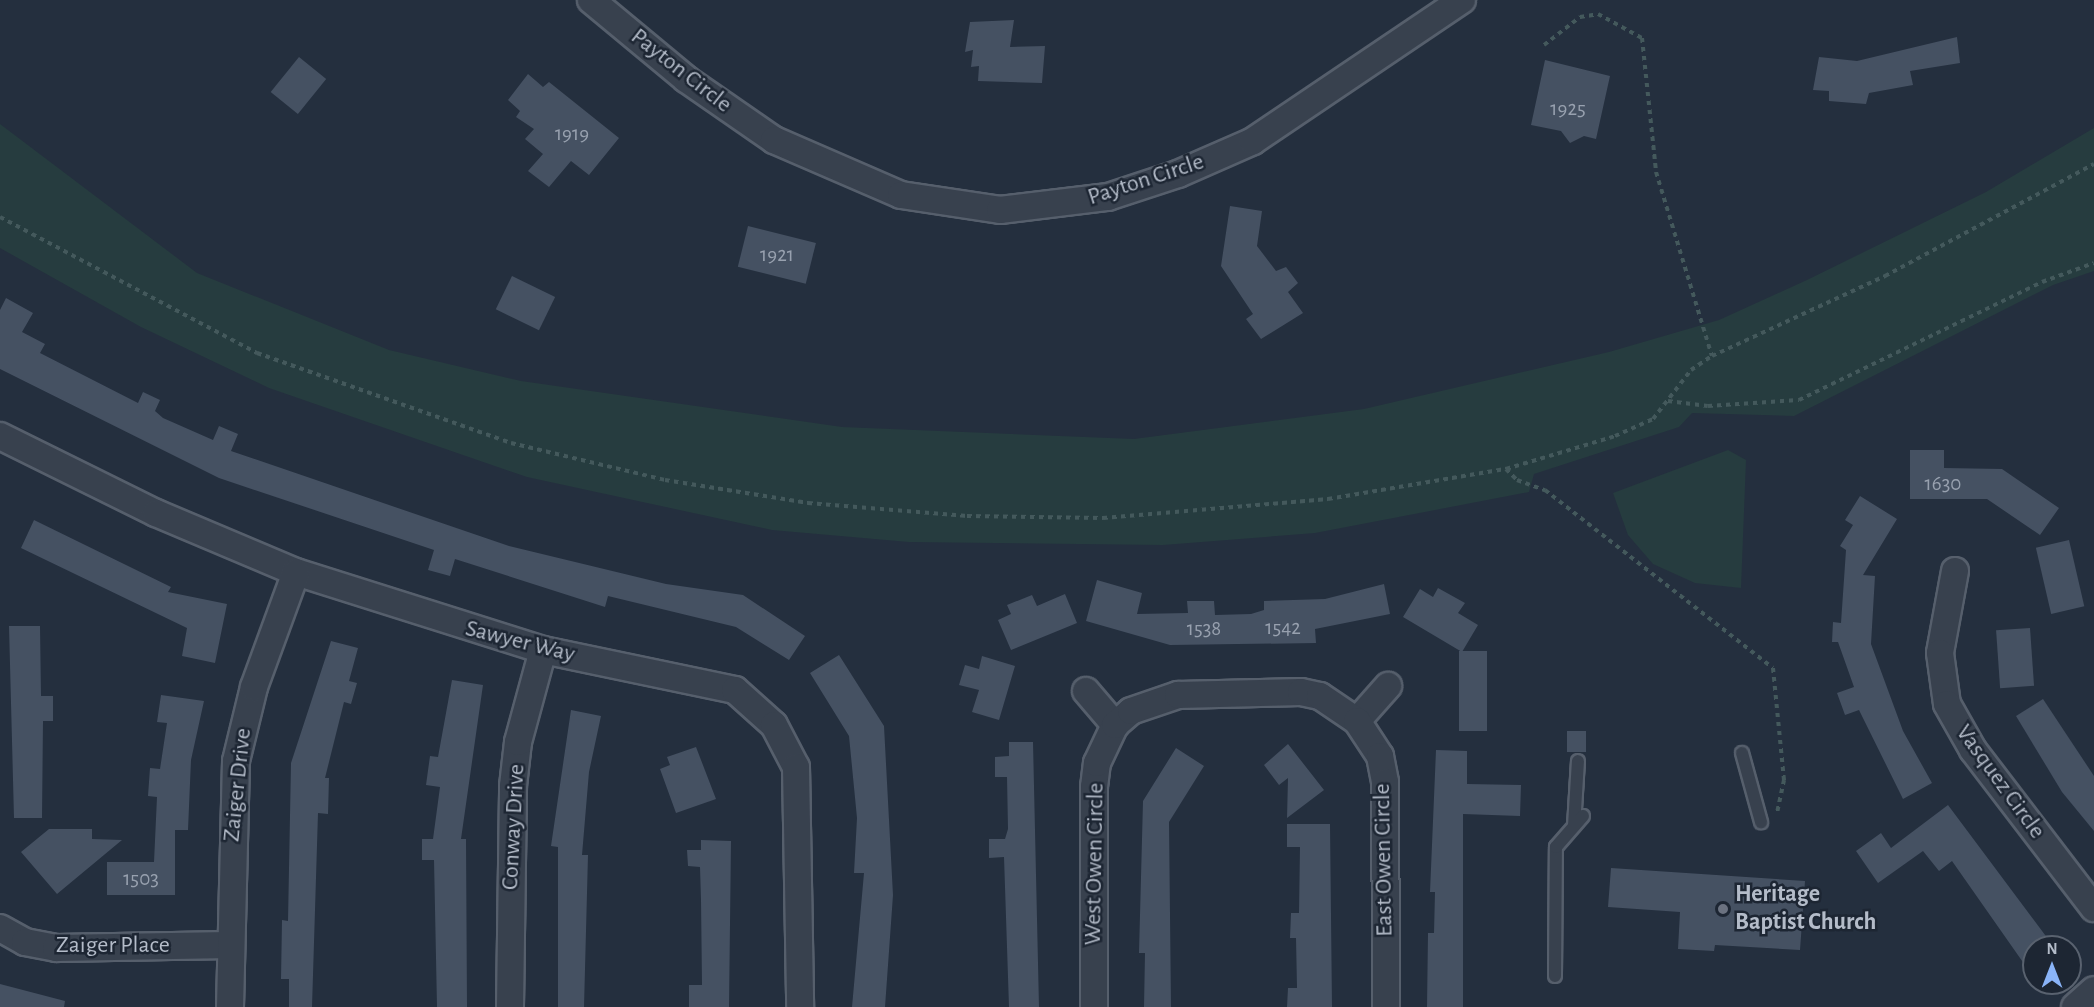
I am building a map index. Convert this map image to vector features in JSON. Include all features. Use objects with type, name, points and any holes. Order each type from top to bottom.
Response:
[{"type":"street","name":"Payton Circle","points":[[591,0],[686,79],[774,140],[902,195],[1000,210],[1108,197],[1178,174],[1253,141],[1462,0]]},
{"type":"street","name":"Sawyer Way","points":[[3,446],[296,572],[543,650],[713,683],[735,690],[774,725],[796,767],[800,802],[800,1007]]},
{"type":"street","name":"Vasquez Circle","points":[[1955,571],[1940,653],[1947,704],[1973,750],[2094,908]]},
{"type":"street","name":"Zaiger Drive","points":[[230,1007],[236,761],[254,687],[296,572]]},
{"type":"street","name":"Conway Drive","points":[[510,1007],[513,786],[518,742],[543,650]]},
{"type":"street","points":[[1357,722],[1388,686]]},
{"type":"street","points":[[1086,692],[1115,725]]},
{"type":"street","name":"East Owen Circle","points":[[1115,725],[1155,700],[1234,693],[1320,696],[1357,722],[1380,756],[1385,782],[1386,1007]]},
{"type":"street","name":"West Owen Circle","points":[[1094,1007],[1094,787],[1097,763],[1115,725]]},
{"type":"street","name":"Zaiger Place","points":[[0,928],[25,942],[56,948],[230,945]]},
{"type":"street","points":[[2075,1007],[2094,990]]},
{"type":"lane","points":[[1742,753],[1761,822]]},
{"type":"lane","points":[[1574,826],[1578,761]]},
{"type":"lane","points":[[1555,976],[1556,847],[1583,816]]},
{"type":"path","points":[[1544,45],[1580,17],[1598,14],[1642,38],[1656,172],[1712,356]]},
{"type":"path","points":[[0,217],[194,323],[327,381],[532,449],[748,494],[957,516],[1164,516],[1328,499],[1506,468],[1626,432],[1653,419],[1691,370],[1712,356],[1885,276],[2094,164]]},
{"type":"path","points":[[1668,401],[1708,406],[1799,400],[2042,282],[2094,263]]},
{"type":"path","points":[[1506,468],[1517,480],[1545,490],[1773,668],[1784,780],[1775,822]]},
{"type":"green space","points":[[0,124],[197,273],[389,350],[521,381],[842,427],[1134,439],[1364,409],[1609,352],[1719,320],[1807,280],[1986,192],[2094,128],[2094,271],[2053,285],[1794,416],[1692,413],[1679,427],[1534,474],[1529,492],[1315,533],[1163,545],[909,542],[772,530],[527,477],[269,388],[141,327],[0,248]]},
{"type":"green space","points":[[1728,450],[1746,460],[1741,588],[1695,583],[1653,564],[1628,535],[1613,493]]},
{"type":"building","points":[[1014,20],[1010,47],[1045,46],[1042,83],[978,81],[979,66],[971,67],[973,50],[965,52],[970,22]]},
{"type":"building","points":[[1957,37],[1960,63],[1910,71],[1913,85],[1869,93],[1866,104],[1829,101],[1829,91],[1813,90],[1819,57],[1857,61]]},
{"type":"building","points":[[299,57],[326,79],[298,114],[271,92]]},
{"type":"building","points":[[1545,60],[1610,76],[1596,139],[1584,136],[1570,143],[1561,131],[1531,125]]},
{"type":"building","points":[[528,74],[543,87],[549,82],[619,138],[589,175],[571,161],[549,187],[528,171],[543,154],[525,139],[534,129],[516,117],[520,111],[508,100]]},
{"type":"building","points":[[1230,206],[1262,211],[1257,246],[1276,271],[1286,267],[1298,283],[1288,292],[1303,313],[1261,339],[1246,319],[1253,314],[1221,266]]},
{"type":"building","points":[[748,226],[816,243],[806,284],[738,267]]},
{"type":"building","points":[[512,276],[555,297],[539,330],[496,309]]},
{"type":"building","points":[[6,298],[33,313],[22,332],[45,344],[40,353],[138,403],[143,392],[160,400],[155,411],[163,418],[213,440],[219,426],[238,434],[231,451],[509,546],[666,584],[743,595],[805,636],[789,660],[736,627],[608,596],[605,607],[455,559],[450,576],[428,570],[434,550],[219,478],[0,369],[0,310]]},
{"type":"building","points":[[1910,450],[1944,450],[1944,468],[2002,469],[2059,508],[2040,535],[1987,499],[1910,499]]},
{"type":"building","points":[[1860,496],[1897,519],[1863,575],[1875,576],[1871,644],[1903,731],[1932,783],[1903,799],[1859,710],[1845,715],[1837,693],[1854,687],[1838,642],[1832,642],[1833,622],[1841,623],[1846,550],[1840,546],[1853,525],[1845,520]]},
{"type":"building","points":[[34,520],[171,587],[168,592],[227,604],[215,663],[182,656],[187,628],[21,548]]},
{"type":"building","points":[[2069,540],[2084,606],[2051,614],[2036,548]]},
{"type":"building","points":[[1097,580],[1142,593],[1137,614],[1188,613],[1187,601],[1214,601],[1215,615],[1251,614],[1264,610],[1264,601],[1325,599],[1384,584],[1390,614],[1315,629],[1316,643],[1170,645],[1086,621]]},
{"type":"building","points":[[1438,588],[1465,603],[1458,613],[1478,625],[1462,652],[1403,617],[1420,589],[1433,597]]},
{"type":"building","points":[[1065,594],[1077,623],[1011,650],[998,620],[1011,614],[1007,605],[1032,595],[1037,606]]},
{"type":"building","points":[[9,626],[40,626],[41,696],[53,696],[53,721],[43,721],[42,818],[14,818]]},
{"type":"building","points":[[2030,628],[2034,686],[2000,688],[1996,630]]},
{"type":"building","points":[[331,641],[358,648],[349,681],[357,683],[351,704],[344,702],[325,778],[329,778],[328,814],[318,813],[312,1007],[289,1007],[289,979],[281,979],[282,920],[288,921],[291,763]]},
{"type":"building","points":[[1459,651],[1487,651],[1487,731],[1459,731]]},
{"type":"building","points":[[839,655],[884,726],[893,895],[885,1007],[852,1007],[864,873],[854,873],[857,818],[849,736],[810,673]]},
{"type":"building","points":[[982,656],[1015,666],[999,720],[972,712],[979,690],[959,685],[965,665],[979,669]]},
{"type":"building","points":[[452,680],[483,685],[461,839],[466,839],[467,1007],[437,1007],[434,860],[422,860],[422,839],[433,839],[440,787],[426,785],[430,756],[438,757]]},
{"type":"building","points":[[161,695],[204,701],[191,760],[188,830],[175,830],[175,895],[107,895],[107,862],[154,862],[157,797],[148,796],[150,768],[160,769],[167,723],[157,722]]},
{"type":"building","points":[[2043,699],[2094,776],[2094,831],[2062,792],[2016,716]]},
{"type":"building","points":[[571,710],[601,716],[589,772],[582,855],[588,855],[584,1007],[558,1007],[558,847],[551,846]]},
{"type":"building","points":[[1567,731],[1586,731],[1586,752],[1567,752]]},
{"type":"building","points":[[1009,742],[1033,742],[1039,1007],[1009,1007],[1004,857],[989,858],[989,839],[1005,839],[1008,829],[1007,777],[995,777],[995,757],[1009,756]]},
{"type":"building","points":[[1288,744],[1324,790],[1287,818],[1288,778],[1279,785],[1264,765]]},
{"type":"building","points":[[696,747],[716,799],[676,813],[660,769],[670,765],[667,757]]},
{"type":"building","points":[[1176,748],[1204,766],[1169,822],[1171,1007],[1144,1007],[1145,953],[1139,953],[1143,801]]},
{"type":"building","points":[[1436,750],[1467,751],[1467,784],[1521,785],[1520,816],[1463,814],[1463,1007],[1427,1007],[1428,933],[1434,933],[1435,892],[1430,892]]},
{"type":"building","points":[[1948,805],[2045,935],[2022,935],[2022,961],[1952,861],[1939,871],[1923,851],[1878,883],[1856,851],[1881,833],[1891,848]]},
{"type":"building","points":[[1287,824],[1330,824],[1332,1007],[1287,1007],[1288,988],[1297,988],[1296,938],[1290,938],[1291,913],[1299,913],[1300,847],[1287,847]]},
{"type":"building","points":[[49,829],[92,829],[92,839],[122,840],[57,894],[21,852]]},
{"type":"building","points":[[701,840],[731,841],[729,1007],[689,1007],[689,985],[702,985],[701,900],[700,867],[688,866],[687,850],[701,850]]},
{"type":"building","name":"Heritage Baptist Church","points":[[1611,868],[1805,881],[1800,950],[1715,945],[1714,951],[1678,949],[1680,912],[1608,907]]},
{"type":"building","points":[[0,984],[65,1001],[64,1007],[0,1007]]},
{"type":"place","name":"Heritage Baptist Church","points":[[1723,909]]}]
